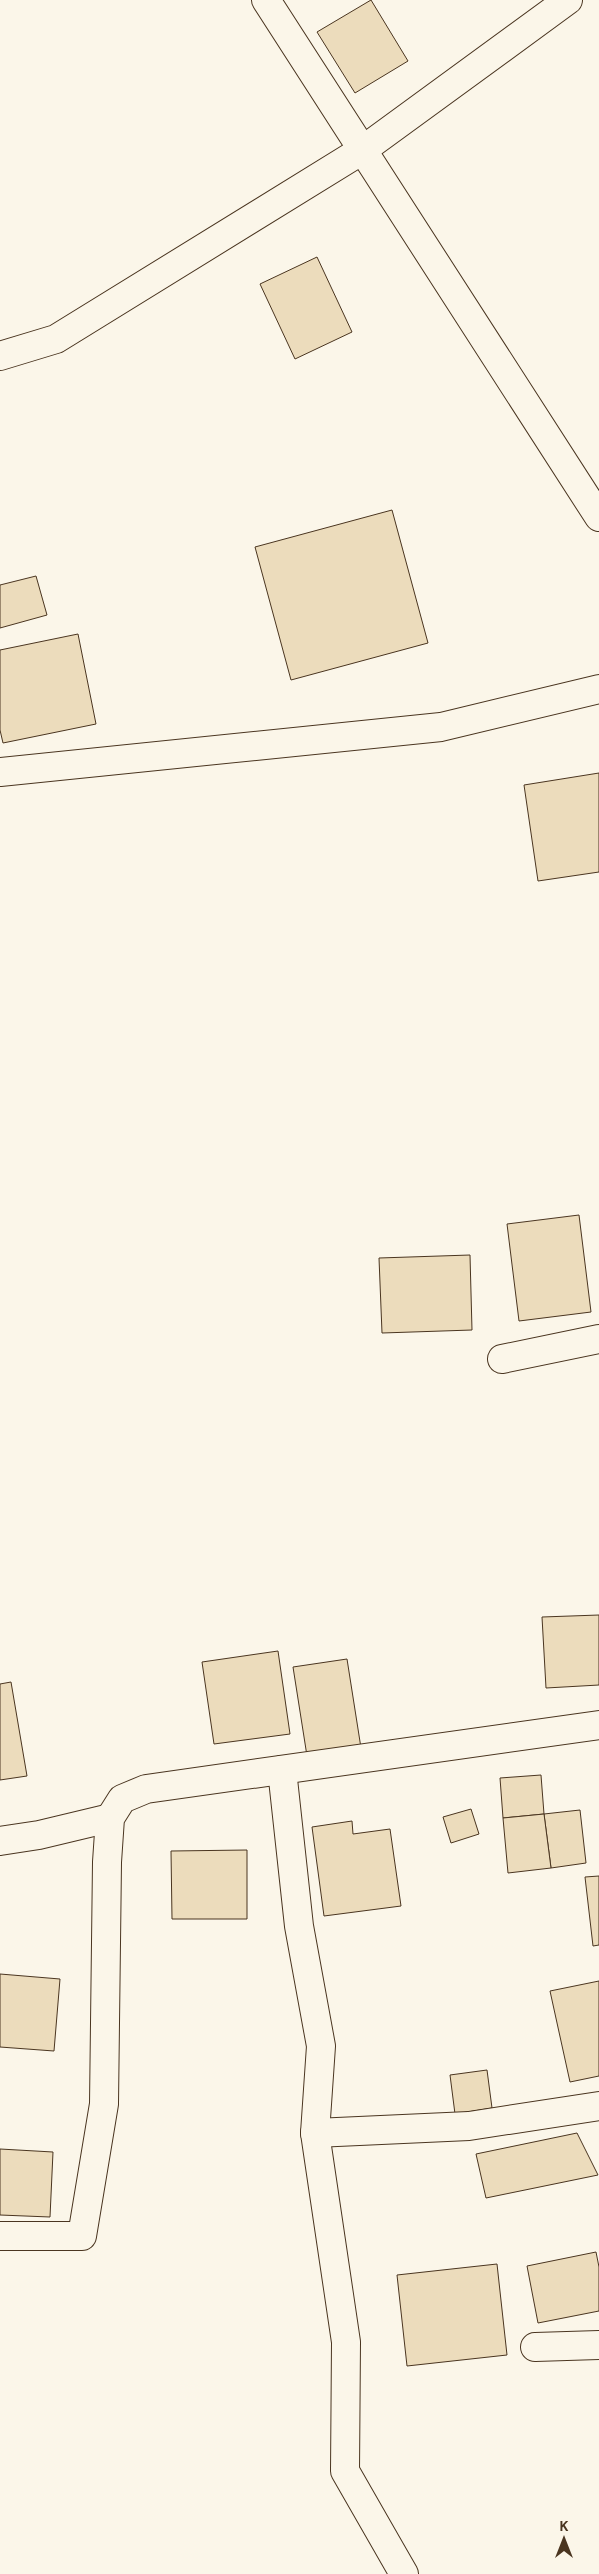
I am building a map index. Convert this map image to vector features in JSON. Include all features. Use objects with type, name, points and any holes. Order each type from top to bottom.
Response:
[{"type":"street","points":[[266,0],[364,149],[599,517]]},
{"type":"street","points":[[0,356],[56,339],[364,149],[568,0]]},
{"type":"street","points":[[0,772],[441,727],[599,690]]},
{"type":"street","points":[[502,1359],[599,1339]]},
{"type":"street","points":[[0,2236],[82,2236],[104,2104],[107,1862],[110,1818],[122,1798],[146,1789],[599,1725]]},
{"type":"street","points":[[282,1770],[299,1926],[322,2046],[315,2133],[346,2342],[345,2471],[404,2574]]},
{"type":"street","points":[[0,1841],[39,1836],[110,1818]]},
{"type":"street","points":[[315,2133],[469,2126],[599,2106]]},
{"type":"street","points":[[535,2347],[599,2345]]},
{"type":"building","points":[[371,0],[408,61],[355,93],[317,32]]},
{"type":"building","points":[[317,257],[352,332],[295,359],[260,284]]},
{"type":"building","points":[[392,510],[428,643],[291,680],[255,547]]},
{"type":"building","points":[[36,576],[47,615],[0,628],[0,585]]},
{"type":"building","points":[[78,634],[96,724],[3,743],[0,730],[0,650]]},
{"type":"building","points":[[599,773],[599,872],[538,881],[524,785]]},
{"type":"building","points":[[579,1215],[591,1312],[519,1321],[507,1224]]},
{"type":"building","points":[[470,1255],[472,1330],[382,1333],[379,1258]]},
{"type":"building","points":[[599,1615],[599,1685],[546,1688],[542,1617]]},
{"type":"building","points":[[278,1651],[290,1734],[214,1744],[202,1662]]},
{"type":"building","points":[[347,1659],[361,1748],[307,1756],[293,1667]]},
{"type":"building","points":[[11,1682],[27,1776],[0,1780],[0,1684]]},
{"type":"building","points":[[541,1775],[544,1814],[503,1818],[500,1778]]},
{"type":"building","points":[[471,1809],[479,1834],[451,1843],[443,1817]]},
{"type":"building","points":[[580,1810],[586,1863],[551,1868],[544,1814]]},
{"type":"building","points":[[544,1814],[551,1868],[508,1873],[503,1818]]},
{"type":"building","points":[[352,1821],[353,1834],[390,1829],[401,1906],[324,1916],[312,1827]]},
{"type":"building","points":[[247,1850],[247,1919],[172,1919],[171,1851]]},
{"type":"building","points":[[599,1876],[599,1945],[593,1946],[585,1877]]},
{"type":"building","points":[[0,1974],[60,1979],[54,2051],[0,2047]]},
{"type":"building","points":[[599,1981],[599,2076],[570,2082],[550,1991]]},
{"type":"building","points":[[487,2070],[492,2108],[455,2114],[450,2075]]},
{"type":"building","points":[[577,2133],[598,2175],[486,2198],[476,2154]]},
{"type":"building","points":[[0,2149],[53,2152],[50,2217],[0,2215]]},
{"type":"building","points":[[596,2252],[599,2267],[599,2311],[538,2323],[527,2266]]},
{"type":"building","points":[[497,2264],[507,2355],[407,2366],[397,2275]]}]
